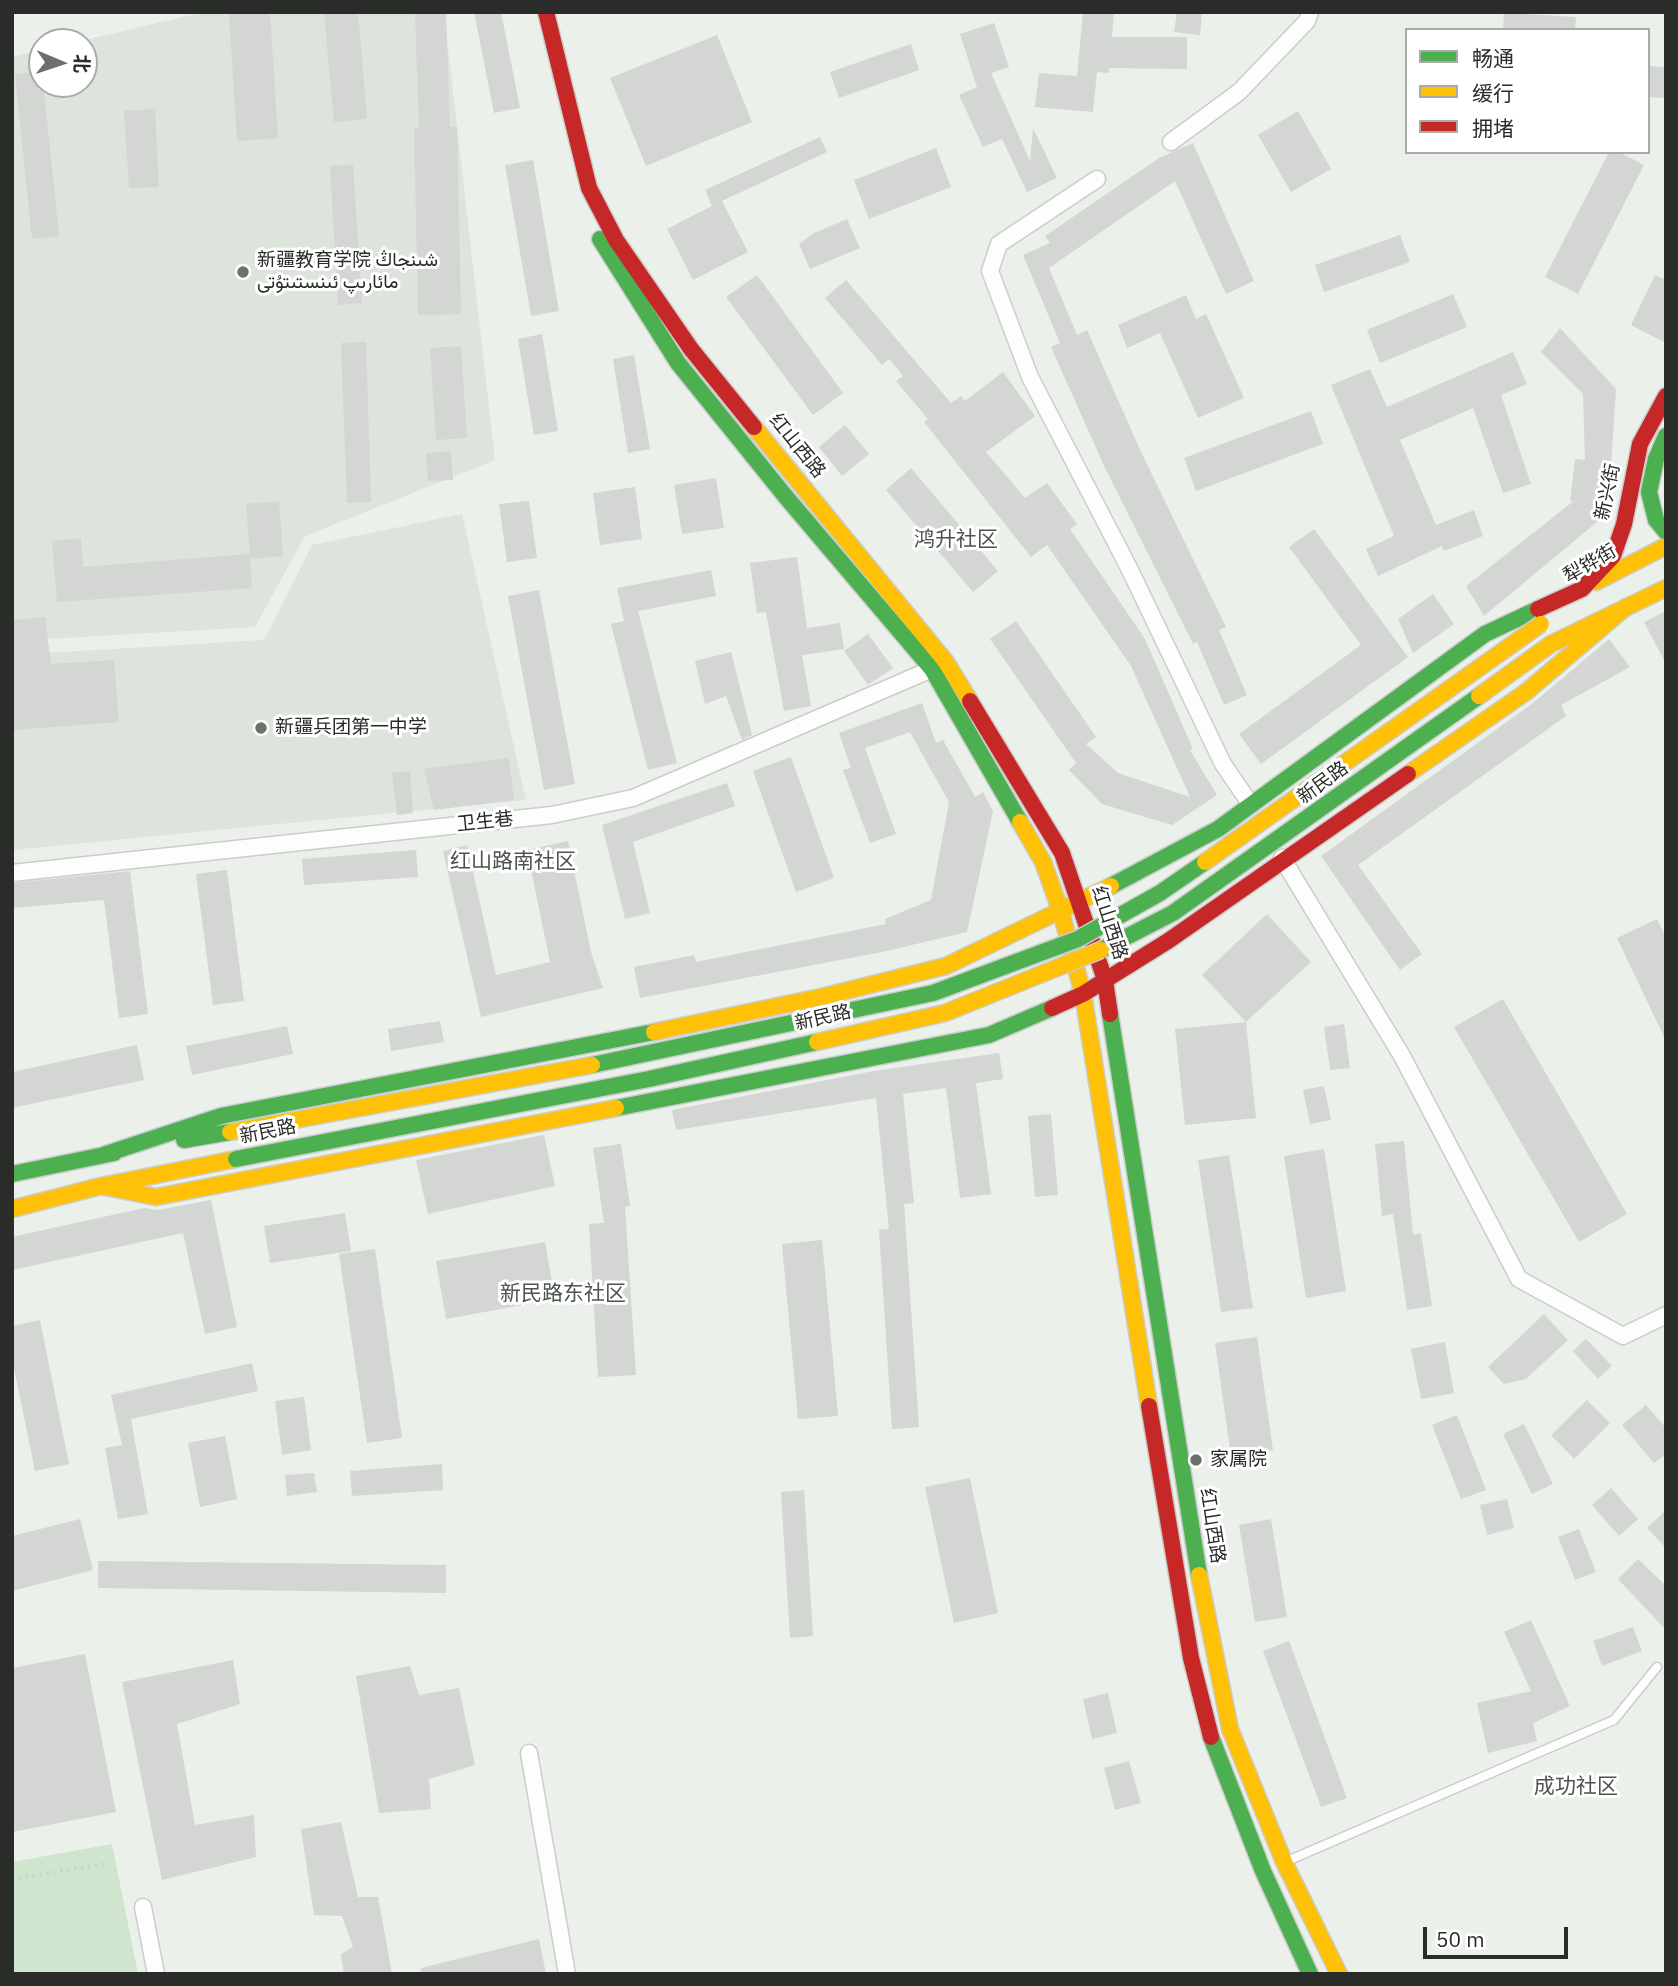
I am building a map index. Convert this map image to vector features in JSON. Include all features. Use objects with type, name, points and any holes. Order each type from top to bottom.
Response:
[{"type":"main road","points":[[536,12],[580,193],[601,242],[627,287],[687,373],[786,497],[932,669],[1043,862],[1061,912],[1083,993],[1191,1658],[1208,1729],[1263,1871],[1310,1974]]},
{"type":"main road","name":"红山西路","points":[[546,12],[589,188],[615,240],[691,349],[946,662],[1062,853],[1081,902],[1105,980],[1208,1631],[1230,1729],[1284,1862],[1339,1974]]},
{"type":"main road","name":"新兴街","points":[[1582,589],[1613,556],[1624,524],[1640,444],[1666,396]]},
{"type":"main road","name":"新兴街","points":[[1666,436],[1656,459],[1649,492],[1656,520],[1666,531]]},
{"type":"main road","name":"犁铧街","points":[[1541,624],[1582,589],[1666,546]]},
{"type":"main road","points":[[102,1186],[156,1197],[989,1035],[1083,993],[1168,940],[1526,692],[1626,607],[1666,588]]},
{"type":"main road","points":[[103,1156],[221,1116],[821,998],[946,966],[1081,902],[1218,829],[1485,634],[1582,589]]},
{"type":"main road","name":"新民路","points":[[12,1209],[102,1186],[649,1079],[945,1013],[1061,967],[1173,913],[1551,645],[1626,607]]},
{"type":"main road","name":"新民路","points":[[12,1174],[666,1052],[933,993],[1078,939],[1160,893],[1266,821],[1541,624]]},
{"type":"street","points":[[1171,142],[1239,92],[1307,21],[1310,12]]},
{"type":"street","points":[[1097,179],[999,244],[990,271],[1030,377],[1129,568],[1223,764],[1251,805]]},
{"type":"street","name":"卫生巷","points":[[12,873],[552,815],[633,798],[932,669]]},
{"type":"street","points":[[1282,859],[1402,1056],[1519,1279],[1623,1336],[1666,1315]]},
{"type":"street","points":[[529,1753],[567,1974]]},
{"type":"street","points":[[143,1907],[156,1974]]},
{"type":"lane","points":[[1263,1871],[1614,1720],[1657,1667]]},
{"type":"path","points":[[12,1879],[104,1864]]},
{"type":"shaded area","name":"新疆教育学院 شىنجاڭ مائارىپ ئىنستىتۇتى","points":[[204,12],[444,12],[495,460],[305,536],[255,627],[12,641],[12,57],[28,53],[28,98],[98,98],[98,37]]},
{"type":"shaded area","name":"新疆兵团第一中学","points":[[462,514],[526,800],[12,850],[12,655],[264,640],[312,545]]},
{"type":"green space","points":[[112,1844],[138,1974],[12,1974],[12,1862]]},
{"type":"building","points":[[270,12],[278,138],[237,141],[229,13]]},
{"type":"building","points":[[324,12],[358,12],[367,119],[334,122]]},
{"type":"building","points":[[415,12],[446,12],[450,127],[457,127],[461,314],[418,315],[414,128],[419,128]]},
{"type":"building","points":[[474,12],[501,12],[520,108],[494,113]]},
{"type":"building","points":[[1083,12],[1114,12],[1112,37],[1187,37],[1187,69],[1109,68],[1109,73],[1097,72],[1093,112],[1035,107],[1039,73],[1077,76]]},
{"type":"building","points":[[1177,12],[1202,12],[1200,35],[1174,32]]},
{"type":"building","points":[[1504,13],[1576,17],[1575,28],[1503,28]]},
{"type":"building","points":[[994,23],[1009,67],[991,73],[1030,161],[1033,128],[1057,178],[1027,192],[1002,139],[983,147],[959,95],[977,87],[960,34]]},
{"type":"building","points":[[717,35],[752,122],[646,166],[610,78]]},
{"type":"building","points":[[911,44],[919,70],[839,98],[830,72]]},
{"type":"building","points":[[1650,66],[1666,67],[1664,98],[1650,97]]},
{"type":"building","points":[[28,73],[28,98],[45,98],[59,236],[32,239],[15,74]]},
{"type":"building","points":[[155,109],[159,187],[129,188],[124,111]]},
{"type":"building","points":[[1298,111],[1331,169],[1291,192],[1258,135]]},
{"type":"building","points":[[820,137],[827,152],[722,201],[748,252],[693,280],[667,229],[712,206],[705,190]]},
{"type":"building","points":[[1193,143],[1254,281],[1226,294],[1175,181],[1049,268],[1077,335],[1087,330],[1141,452],[1226,627],[1219,630],[1247,695],[1224,705],[1197,642],[1193,644],[1105,468],[1051,347],[1060,343],[1023,255],[1050,243],[1045,236],[1159,158]]},
{"type":"building","points":[[936,148],[951,187],[869,219],[854,180]]},
{"type":"building","points":[[1608,154],[1623,154],[1644,165],[1578,294],[1545,277]]},
{"type":"building","points":[[533,160],[559,311],[531,316],[505,165]]},
{"type":"building","points":[[353,165],[362,303],[338,305],[330,166]]},
{"type":"building","points":[[847,219],[860,248],[810,269],[799,244],[814,233]]},
{"type":"building","points":[[1400,235],[1410,262],[1324,292],[1315,265]]},
{"type":"building","points":[[757,275],[843,393],[813,415],[726,297]]},
{"type":"building","points":[[1655,275],[1666,280],[1666,343],[1631,325]]},
{"type":"building","points":[[846,280],[951,403],[961,396],[965,401],[1003,372],[1035,416],[986,452],[1025,498],[1047,483],[1077,524],[1070,529],[1145,639],[1193,749],[1190,750],[1217,795],[1172,825],[1102,804],[1069,770],[1076,763],[990,639],[1016,621],[1096,737],[1086,744],[1118,773],[1190,797],[1131,666],[1047,545],[1031,557],[924,422],[928,419],[896,381],[903,376],[889,359],[882,365],[825,298]]},
{"type":"building","points":[[1453,294],[1467,327],[1380,363],[1367,330]]},
{"type":"building","points":[[1186,295],[1196,319],[1206,314],[1244,398],[1198,418],[1160,333],[1127,348],[1118,325]]},
{"type":"building","points":[[1560,328],[1616,389],[1608,513],[1484,616],[1466,586],[1575,500],[1570,502],[1575,459],[1585,460],[1583,394],[1541,352]]},
{"type":"building","points":[[542,334],[558,431],[534,435],[518,339]]},
{"type":"building","points":[[366,342],[371,502],[347,503],[341,343]]},
{"type":"building","points":[[461,346],[467,438],[436,440],[430,348]]},
{"type":"building","points":[[1513,352],[1527,384],[1501,395],[1531,484],[1503,493],[1473,408],[1400,440],[1436,525],[1474,510],[1483,536],[1444,551],[1442,546],[1378,576],[1366,549],[1394,536],[1331,385],[1370,369],[1387,407]]},
{"type":"building","points":[[634,355],[650,449],[628,453],[613,359]]},
{"type":"building","points":[[1311,411],[1323,444],[1196,491],[1184,458]]},
{"type":"building","points":[[845,425],[869,454],[842,476],[819,447]]},
{"type":"building","points":[[451,451],[453,480],[428,481],[426,453]]},
{"type":"building","points":[[911,468],[998,571],[973,592],[886,490]]},
{"type":"building","points":[[716,478],[724,528],[682,534],[674,485]]},
{"type":"building","points":[[635,487],[642,539],[600,545],[593,493]]},
{"type":"building","points":[[279,501],[283,556],[250,559],[252,588],[57,602],[52,541],[81,538],[83,567],[250,554],[246,504]]},
{"type":"building","points":[[529,501],[537,558],[507,562],[499,504]]},
{"type":"building","points":[[1314,529],[1408,657],[1261,764],[1239,734],[1361,645],[1289,547]]},
{"type":"building","points":[[797,557],[807,628],[840,623],[844,649],[802,655],[811,706],[784,711],[766,612],[757,613],[750,563]]},
{"type":"building","points":[[711,570],[716,596],[638,611],[677,763],[648,770],[611,624],[624,621],[617,588]]},
{"type":"building","points":[[539,590],[575,784],[544,790],[508,596]]},
{"type":"building","points":[[1433,594],[1454,624],[1413,653],[1398,619]]},
{"type":"building","points":[[1666,611],[1666,664],[1644,622]]},
{"type":"building","points":[[45,617],[51,664],[114,660],[119,722],[12,730],[12,620]]},
{"type":"building","points":[[868,634],[893,668],[868,685],[844,651]]},
{"type":"building","points":[[1609,639],[1630,667],[1561,705],[1566,716],[1358,865],[1422,954],[1400,970],[1321,856],[1533,703]]},
{"type":"building","points":[[731,652],[752,735],[742,740],[726,696],[705,704],[695,661]]},
{"type":"building","points":[[922,703],[936,743],[943,740],[975,797],[983,792],[993,811],[967,932],[882,952],[640,998],[634,967],[694,955],[696,962],[886,924],[885,919],[931,900],[949,802],[910,732],[865,748],[896,834],[870,843],[843,770],[851,768],[839,733]]},
{"type":"building","points":[[791,757],[834,878],[796,892],[753,771]]},
{"type":"building","points":[[509,758],[514,800],[434,810],[424,769]]},
{"type":"building","points":[[410,771],[413,813],[397,815],[392,773]]},
{"type":"building","points":[[727,783],[735,806],[633,842],[650,913],[625,919],[602,825]]},
{"type":"building","points":[[568,841],[591,952],[603,988],[481,1017],[443,851],[467,845],[496,975],[550,962],[527,850]]},
{"type":"building","points":[[416,850],[418,877],[304,885],[302,859]]},
{"type":"building","points":[[227,870],[244,1001],[213,1005],[196,874]]},
{"type":"building","points":[[130,871],[148,1014],[119,1018],[104,900],[12,908],[12,883]]},
{"type":"building","points":[[1267,914],[1311,962],[1246,1022],[1202,975]]},
{"type":"building","points":[[1657,919],[1666,937],[1666,1041],[1617,938]]},
{"type":"building","points":[[1503,999],[1627,1214],[1579,1242],[1454,1027]]},
{"type":"building","points":[[440,1021],[444,1042],[391,1051],[388,1029]]},
{"type":"building","points":[[1246,1022],[1256,1118],[1185,1125],[1175,1029]]},
{"type":"building","points":[[1344,1024],[1350,1068],[1330,1070],[1324,1027]]},
{"type":"building","points":[[287,1026],[293,1054],[192,1075],[186,1046]]},
{"type":"building","points":[[137,1045],[144,1080],[12,1108],[12,1072]]},
{"type":"building","points":[[999,1053],[1003,1079],[976,1083],[991,1194],[960,1198],[946,1088],[903,1094],[914,1203],[904,1204],[919,1427],[892,1429],[879,1230],[889,1229],[876,1098],[676,1130],[672,1110],[874,1071]]},
{"type":"building","points":[[1324,1086],[1331,1120],[1310,1124],[1303,1090]]},
{"type":"building","points":[[1051,1114],[1058,1195],[1035,1197],[1028,1116]]},
{"type":"building","points":[[544,1135],[555,1186],[428,1214],[416,1160]]},
{"type":"building","points":[[1404,1141],[1413,1235],[1421,1233],[1432,1306],[1407,1310],[1393,1214],[1382,1216],[1375,1144]]},
{"type":"building","points":[[621,1144],[630,1206],[625,1207],[636,1375],[598,1377],[589,1224],[604,1223],[593,1148]]},
{"type":"building","points":[[1324,1149],[1346,1291],[1306,1298],[1284,1156]]},
{"type":"building","points":[[1229,1155],[1253,1308],[1221,1312],[1198,1160]]},
{"type":"building","points":[[211,1200],[237,1327],[205,1334],[183,1233],[12,1270],[12,1237],[144,1208],[158,1210]]},
{"type":"building","points":[[345,1213],[351,1251],[270,1263],[264,1226]]},
{"type":"building","points":[[822,1240],[838,1416],[798,1419],[782,1244]]},
{"type":"building","points":[[545,1242],[555,1299],[446,1319],[436,1261]]},
{"type":"building","points":[[375,1249],[402,1438],[367,1443],[339,1254]]},
{"type":"building","points":[[1544,1314],[1568,1340],[1526,1379],[1504,1384],[1488,1367]]},
{"type":"building","points":[[40,1320],[69,1464],[35,1471],[12,1358],[12,1326]]},
{"type":"building","points":[[1257,1337],[1273,1450],[1231,1456],[1215,1343]]},
{"type":"building","points":[[1586,1339],[1612,1366],[1598,1379],[1573,1351]]},
{"type":"building","points":[[1445,1342],[1454,1393],[1421,1399],[1411,1349]]},
{"type":"building","points":[[252,1363],[258,1391],[131,1419],[148,1514],[118,1519],[105,1448],[122,1445],[111,1395]]},
{"type":"building","points":[[304,1397],[311,1450],[282,1455],[275,1401]]},
{"type":"building","points":[[1587,1400],[1610,1423],[1574,1459],[1551,1435]]},
{"type":"building","points":[[1646,1405],[1666,1428],[1666,1454],[1654,1463],[1622,1425]]},
{"type":"building","points":[[1457,1415],[1486,1490],[1461,1499],[1432,1425]]},
{"type":"building","points":[[1524,1424],[1553,1484],[1532,1494],[1503,1434]]},
{"type":"building","points":[[225,1436],[237,1499],[200,1507],[188,1443]]},
{"type":"building","points":[[442,1464],[443,1490],[352,1496],[350,1471]]},
{"type":"building","points":[[314,1473],[317,1492],[287,1496],[285,1475]]},
{"type":"building","points":[[970,1478],[998,1613],[954,1623],[925,1487]]},
{"type":"building","points":[[1611,1488],[1638,1519],[1619,1536],[1592,1505]]},
{"type":"building","points":[[804,1490],[813,1636],[790,1638],[781,1492]]},
{"type":"building","points":[[1507,1499],[1514,1528],[1487,1535],[1480,1505]]},
{"type":"building","points":[[1666,1510],[1666,1548],[1647,1528]]},
{"type":"building","points":[[80,1519],[93,1570],[12,1591],[12,1536]]},
{"type":"building","points":[[1271,1519],[1287,1617],[1255,1622],[1239,1525]]},
{"type":"building","points":[[1579,1529],[1596,1572],[1575,1580],[1558,1537]]},
{"type":"building","points":[[1638,1559],[1666,1586],[1666,1630],[1618,1579]]},
{"type":"building","points":[[98,1561],[446,1565],[446,1593],[98,1588]]},
{"type":"building","points":[[1531,1620],[1570,1706],[1533,1723],[1537,1741],[1488,1753],[1477,1703],[1531,1691],[1504,1632]]},
{"type":"building","points":[[1633,1627],[1642,1651],[1602,1666],[1593,1641]]},
{"type":"building","points":[[1289,1641],[1347,1798],[1321,1807],[1263,1651]]},
{"type":"building","points":[[85,1654],[116,1812],[12,1832],[12,1668]]},
{"type":"building","points":[[233,1660],[240,1704],[177,1724],[195,1825],[254,1815],[256,1857],[162,1880],[122,1682]]},
{"type":"building","points":[[410,1666],[419,1695],[459,1688],[475,1765],[429,1779],[431,1809],[379,1813],[356,1676]]},
{"type":"building","points":[[1108,1693],[1117,1733],[1092,1739],[1083,1699]]},
{"type":"building","points":[[1129,1761],[1141,1803],[1115,1810],[1104,1768]]},
{"type":"building","points":[[341,1822],[358,1897],[378,1897],[392,1974],[344,1974],[341,1954],[353,1947],[342,1916],[314,1915],[301,1829]]},
{"type":"building","points":[[539,1939],[546,1974],[421,1974],[421,1968]]},
{"type":"traffic: fast","points":[[600,239],[678,363],[786,497],[932,669],[1020,822]]},
{"type":"traffic: fast","points":[[1666,436],[1656,459],[1649,492],[1656,520],[1666,532]]},
{"type":"traffic: fast","points":[[1111,886],[1218,829],[1485,634],[1538,609]]},
{"type":"traffic: fast","points":[[1101,950],[1173,913],[1479,696]]},
{"type":"traffic: fast","points":[[592,1065],[933,993],[1078,939],[1160,893],[1205,862]]},
{"type":"traffic: fast","points":[[616,1108],[989,1035],[1052,1008]]},
{"type":"traffic: fast","points":[[1110,1014],[1199,1575]]},
{"type":"traffic: fast","points":[[103,1155],[221,1116],[654,1032]]},
{"type":"traffic: fast","points":[[236,1159],[649,1079],[817,1042]]},
{"type":"traffic: fast","points":[[184,1140],[230,1132]]},
{"type":"traffic: fast","points":[[12,1174],[114,1153]]},
{"type":"traffic: fast","points":[[1211,1737],[1263,1871],[1310,1974]]},
{"type":"traffic: slow","points":[[754,427],[946,662],[970,701]]},
{"type":"traffic: slow","points":[[1596,582],[1666,546]]},
{"type":"traffic: slow","points":[[1551,644],[1666,588]]},
{"type":"traffic: slow","points":[[1408,774],[1526,692],[1626,607]]},
{"type":"traffic: slow","points":[[1205,862],[1541,624]]},
{"type":"traffic: slow","points":[[1479,696],[1551,644]]},
{"type":"traffic: slow","points":[[1020,822],[1043,862],[1061,912],[1083,994],[1149,1406]]},
{"type":"traffic: slow","points":[[654,1032],[821,997],[946,966],[1111,886]]},
{"type":"traffic: slow","points":[[817,1042],[945,1013],[1101,950]]},
{"type":"traffic: slow","points":[[230,1132],[592,1065]]},
{"type":"traffic: slow","points":[[101,1186],[156,1197],[616,1108]]},
{"type":"traffic: slow","points":[[12,1209],[101,1186],[236,1159]]},
{"type":"traffic: slow","points":[[1199,1575],[1230,1729],[1284,1862],[1339,1974]]},
{"type":"traffic: jam","points":[[546,12],[589,188],[616,240],[691,349],[754,427]]},
{"type":"traffic: jam","points":[[1538,609],[1582,589],[1613,556],[1624,524],[1640,444],[1666,396]]},
{"type":"traffic: jam","points":[[970,701],[1062,853],[1105,980],[1110,1014]]},
{"type":"traffic: jam","points":[[1052,1008],[1083,994],[1168,941],[1408,774]]},
{"type":"traffic: jam","points":[[1149,1406],[1191,1658],[1211,1737]]},
{"type":"place","name":"新疆教育学院 شىنجاڭ مائارىپ ئىنستىتۇتى","points":[[243,272]]},
{"type":"place","name":"新疆兵团第一中学","points":[[261,728]]},
{"type":"place","name":"家属院","points":[[1196,1460]]},
{"type":"district","name":"鸿升社区","points":[[956,540]]},
{"type":"district","name":"红山路南社区","points":[[513,862]]},
{"type":"district","name":"新民路东社区","points":[[563,1294]]},
{"type":"district","name":"成功社区","points":[[1576,1787]]}]
